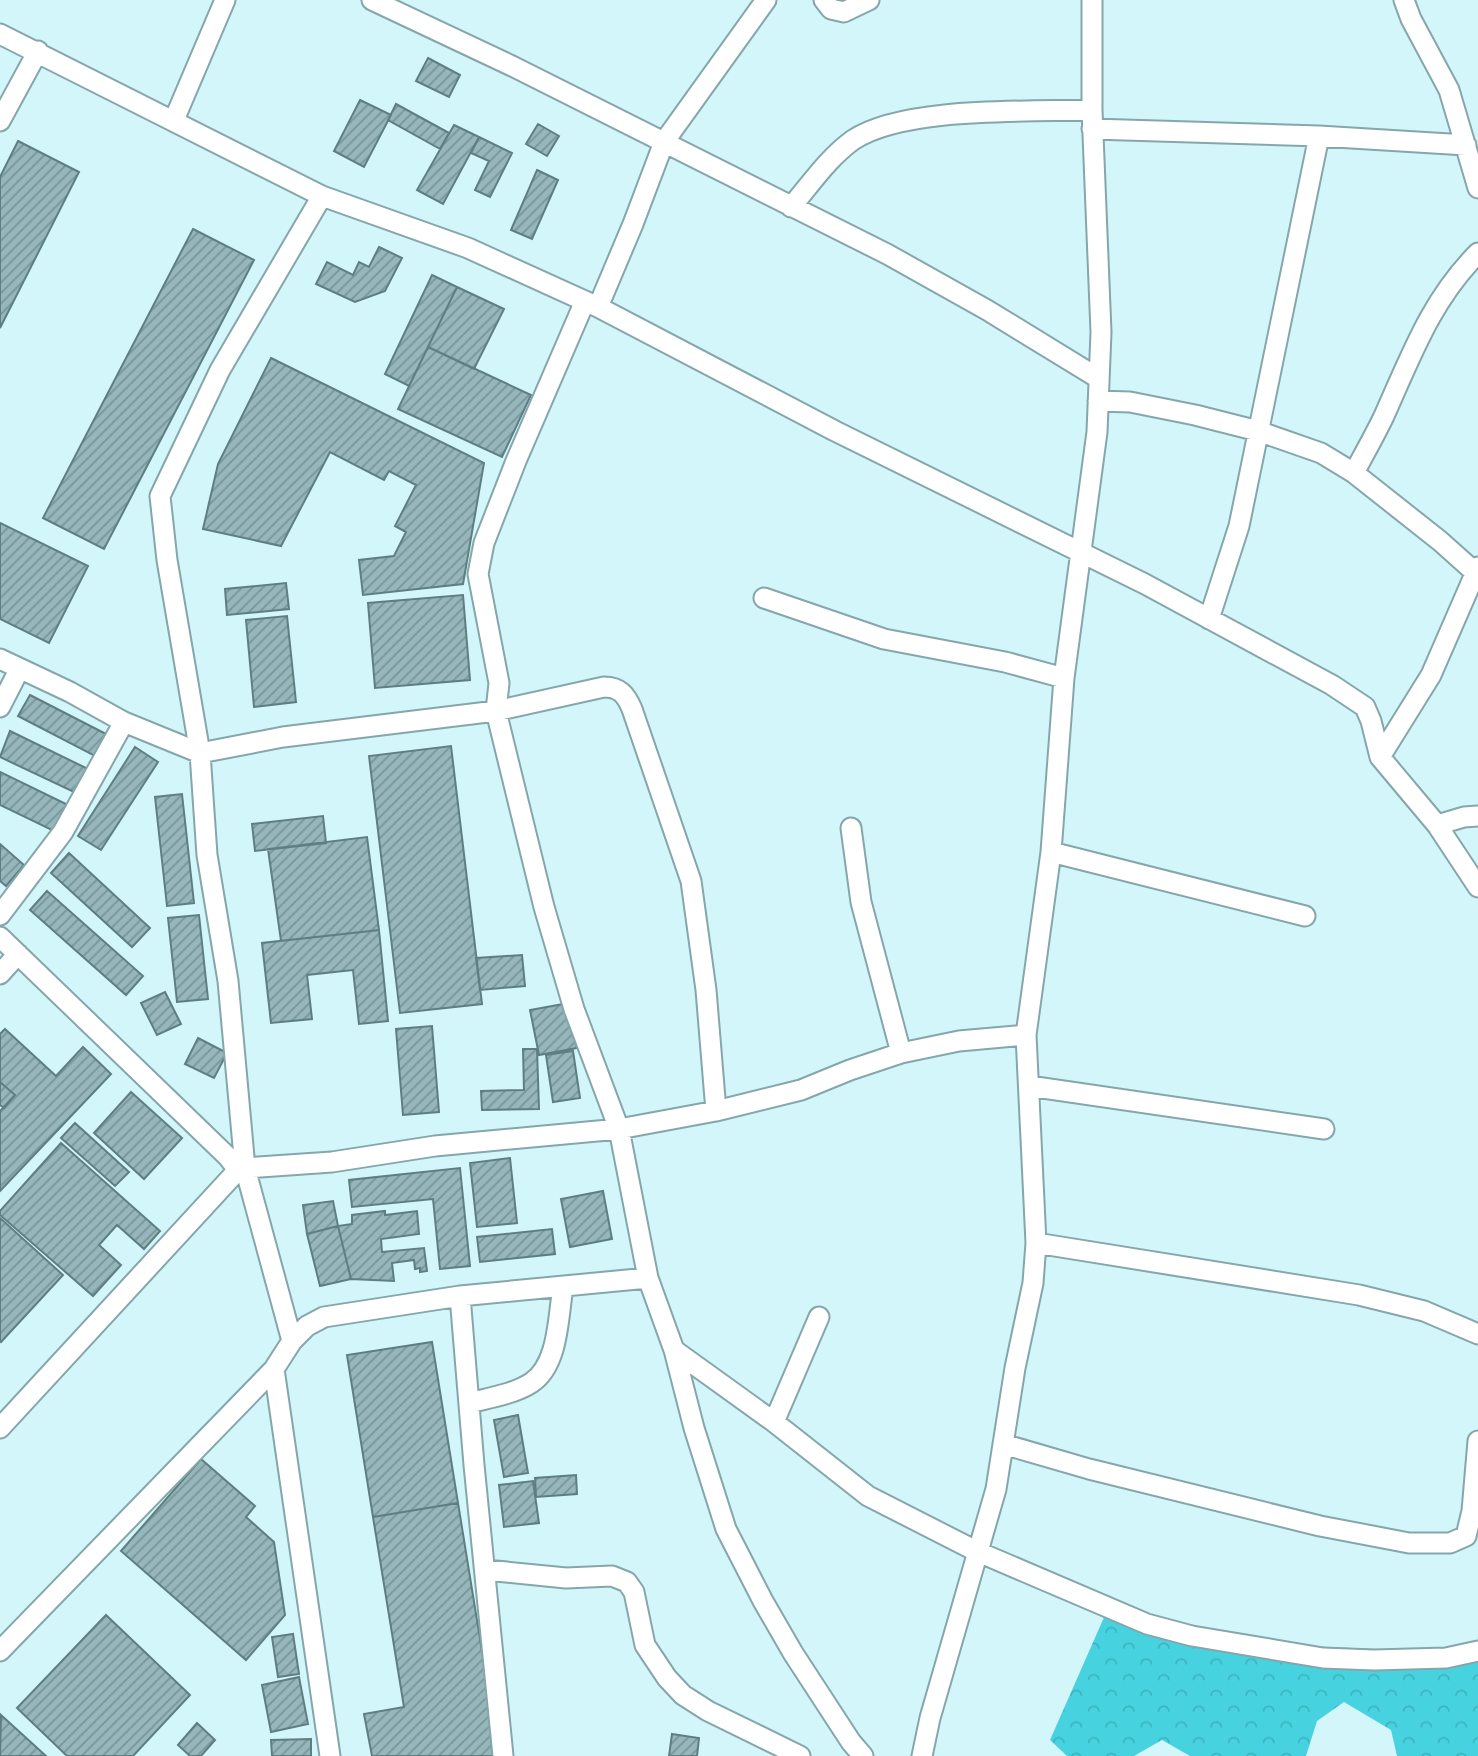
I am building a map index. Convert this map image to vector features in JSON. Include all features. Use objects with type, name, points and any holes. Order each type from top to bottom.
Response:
[{"type":"street","points":[[174,120],[225,0]]},
{"type":"street","points":[[372,0],[512,66],[887,254],[987,310],[1098,378]]},
{"type":"street","points":[[765,0],[664,142],[633,225],[516,461],[484,543],[478,574],[499,683],[496,711],[544,907],[574,1009],[619,1129],[649,1278],[674,1350],[698,1441],[726,1529],[793,1653],[863,1756]]},
{"type":"street","points":[[824,0],[831,9],[844,12],[869,0]]},
{"type":"street","points":[[922,1756],[976,1551],[996,1489],[1015,1368],[1033,1283],[1036,1243],[1026,1035],[1051,852],[1064,678],[1080,551],[1093,475],[1098,401],[1100,307],[1092,120],[1091,0]]},
{"type":"street","points":[[1404,0],[1411,19],[1450,90],[1478,188]]},
{"type":"street","points":[[0,34],[322,196],[468,248],[592,304],[835,431],[1080,551],[1332,685],[1365,707],[1380,757],[1437,825],[1478,887]]},
{"type":"street","points":[[0,121],[38,51]]},
{"type":"street","points":[[791,207],[835,155],[854,140],[877,128],[913,119],[951,115],[1092,120],[1466,145]]},
{"type":"street","points":[[1209,619],[1239,526],[1319,136]]},
{"type":"street","points":[[292,1341],[241,1169],[228,981],[207,855],[200,753],[167,560],[160,496],[220,370],[322,196]]},
{"type":"street","points":[[1354,473],[1424,324],[1458,273],[1478,253]]},
{"type":"street","points":[[1098,401],[1143,405],[1195,415],[1258,431],[1321,453],[1354,473],[1477,571],[1431,675],[1380,757]]},
{"type":"street","points":[[764,598],[884,639],[1004,662],[1064,678]]},
{"type":"street","points":[[0,659],[124,722],[200,753],[283,737],[496,711],[604,687],[615,687],[626,695],[691,881],[706,990],[716,1111]]},
{"type":"street","points":[[0,707],[19,670]]},
{"type":"street","points":[[0,915],[63,832],[124,722]]},
{"type":"street","points":[[1437,825],[1464,817],[1478,817]]},
{"type":"street","points":[[851,828],[862,902],[901,1053]]},
{"type":"street","points":[[1051,852],[1306,916]]},
{"type":"street","points":[[0,937],[241,1169]]},
{"type":"street","points":[[0,974],[18,954]]},
{"type":"street","points":[[0,1427],[241,1169],[332,1162],[435,1146],[619,1129],[716,1111],[801,1090],[901,1053],[959,1041],[1026,1035]]},
{"type":"street","points":[[1029,1086],[1324,1129]]},
{"type":"street","points":[[1036,1243],[1359,1295],[1424,1311],[1478,1334]]},
{"type":"street","points":[[0,1651],[274,1369],[292,1341],[307,1326],[324,1317],[460,1296],[649,1278]]},
{"type":"street","points":[[469,1403],[531,1383],[541,1374],[551,1354],[563,1287]]},
{"type":"street","points":[[460,1296],[503,1756]]},
{"type":"street","points":[[775,1422],[819,1317]]},
{"type":"street","points":[[674,1350],[775,1422],[868,1496],[976,1551],[1147,1624],[1192,1636],[1323,1658],[1446,1658],[1478,1651]]},
{"type":"street","points":[[274,1369],[330,1756]]},
{"type":"street","points":[[1003,1444],[1089,1469],[1320,1526],[1409,1543],[1450,1543],[1466,1536],[1472,1511],[1478,1441]]},
{"type":"street","points":[[486,1570],[566,1578],[612,1576],[627,1582],[634,1592],[645,1645],[675,1687],[708,1712],[800,1756]]},
{"type":"green space","points":[[1105,1615],[1302,1646],[1478,1653],[1478,1756],[1397,1756],[1391,1730],[1344,1702],[1317,1721],[1306,1756],[1190,1756],[1162,1740],[1134,1756],[1067,1756],[1050,1740]]},
{"type":"building","points":[[428,58],[460,75],[449,97],[416,81]]},
{"type":"building","points":[[360,100],[391,115],[364,167],[334,151]]},
{"type":"building","points":[[396,104],[449,133],[440,149],[388,120]]},
{"type":"building","points":[[538,124],[559,136],[547,156],[526,144]]},
{"type":"building","points":[[454,125],[479,137],[443,204],[417,190]]},
{"type":"building","points":[[479,137],[512,153],[490,197],[475,190],[489,161],[471,153]]},
{"type":"building","points":[[18,141],[79,172],[0,328],[0,177]]},
{"type":"building","points":[[537,170],[558,180],[532,239],[511,230]]},
{"type":"building","points":[[193,229],[254,260],[104,549],[43,518]]},
{"type":"building","points":[[379,247],[402,258],[385,291],[355,302],[316,284],[327,262],[353,275],[359,262],[369,267]]},
{"type":"building","points":[[432,275],[457,287],[409,386],[385,374]]},
{"type":"building","points":[[457,287],[504,309],[474,369],[428,347]]},
{"type":"building","points":[[428,347],[531,395],[502,457],[398,409]]},
{"type":"building","points":[[271,358],[484,463],[463,584],[363,595],[359,560],[394,556],[406,532],[395,526],[416,485],[389,471],[384,480],[330,452],[281,546],[203,529],[218,464]]},
{"type":"building","points":[[0,523],[88,566],[49,643],[0,619]]},
{"type":"building","points":[[286,583],[289,609],[227,615],[225,589]]},
{"type":"building","points":[[463,595],[470,680],[375,688],[368,603]]},
{"type":"building","points":[[287,616],[296,702],[254,707],[246,620]]},
{"type":"building","points":[[30,695],[106,734],[95,756],[18,716]]},
{"type":"building","points":[[10,731],[88,769],[76,793],[0,757]]},
{"type":"building","points":[[451,746],[482,1004],[400,1013],[369,756]]},
{"type":"building","points":[[135,747],[158,762],[101,850],[78,836]]},
{"type":"building","points":[[0,772],[70,806],[56,832],[0,805]]},
{"type":"building","points":[[182,794],[194,903],[167,906],[155,797]]},
{"type":"building","points":[[323,816],[326,843],[255,851],[252,824]]},
{"type":"building","points":[[367,837],[379,930],[281,941],[268,849]]},
{"type":"building","points":[[0,844],[24,865],[6,886],[0,881]]},
{"type":"building","points":[[69,853],[150,928],[132,947],[51,873]]},
{"type":"building","points":[[47,891],[143,976],[126,995],[30,910]]},
{"type":"building","points":[[199,915],[208,999],[177,1002],[168,918]]},
{"type":"building","points":[[379,930],[388,1021],[359,1024],[353,970],[307,975],[312,1019],[271,1023],[262,943]]},
{"type":"building","points":[[522,955],[525,986],[480,990],[476,958]]},
{"type":"building","points":[[165,992],[181,1024],[157,1035],[141,1003]]},
{"type":"building","points":[[569,1003],[577,1048],[539,1055],[530,1010]]},
{"type":"building","points":[[432,1026],[439,1112],[403,1115],[396,1029]]},
{"type":"building","points":[[5,1029],[56,1076],[83,1047],[111,1074],[0,1191],[0,1111],[15,1095],[0,1082],[0,1034]]},
{"type":"building","points":[[198,1038],[227,1053],[214,1078],[185,1064]]},
{"type":"building","points":[[523,1049],[537,1049],[539,1109],[482,1110],[481,1091],[524,1090]]},
{"type":"building","points":[[573,1051],[580,1098],[553,1102],[546,1055]]},
{"type":"building","points":[[0,1082],[15,1095],[4,1108],[0,1105]]},
{"type":"building","points":[[131,1092],[182,1138],[144,1179],[94,1133]]},
{"type":"building","points":[[75,1123],[129,1172],[115,1186],[61,1138]]},
{"type":"building","points":[[61,1143],[160,1231],[144,1249],[117,1225],[99,1245],[121,1265],[93,1296],[0,1215],[0,1211]]},
{"type":"building","points":[[510,1158],[517,1223],[477,1227],[470,1163]]},
{"type":"building","points":[[460,1168],[470,1266],[440,1269],[433,1199],[352,1207],[349,1180]]},
{"type":"building","points":[[603,1191],[612,1239],[570,1247],[561,1199]]},
{"type":"building","points":[[333,1201],[338,1226],[307,1234],[303,1205]]},
{"type":"building","points":[[385,1211],[385,1215],[417,1211],[419,1234],[381,1239],[382,1252],[424,1248],[427,1271],[420,1272],[420,1268],[415,1269],[414,1260],[392,1263],[394,1281],[351,1279],[338,1226],[352,1224],[352,1215]]},
{"type":"building","points":[[0,1218],[63,1275],[1,1342],[0,1341]]},
{"type":"building","points":[[338,1226],[351,1279],[320,1286],[307,1234]]},
{"type":"building","points":[[552,1229],[555,1254],[480,1262],[477,1237]]},
{"type":"building","points":[[432,1342],[458,1503],[373,1517],[347,1355]]},
{"type":"building","points":[[518,1415],[528,1473],[504,1477],[494,1420]]},
{"type":"building","points":[[201,1459],[255,1506],[246,1517],[274,1542],[285,1615],[246,1660],[121,1551]]},
{"type":"building","points":[[576,1475],[577,1494],[536,1497],[535,1478]]},
{"type":"building","points":[[533,1481],[539,1523],[504,1527],[499,1485]]},
{"type":"building","points":[[458,1503],[499,1756],[372,1756],[364,1714],[404,1707],[373,1517]]},
{"type":"building","points":[[106,1615],[190,1695],[133,1756],[67,1756],[17,1708]]},
{"type":"building","points":[[293,1634],[299,1674],[278,1677],[272,1637]]},
{"type":"building","points":[[299,1677],[308,1724],[271,1732],[262,1685]]},
{"type":"building","points":[[1,1715],[46,1756],[0,1756]]},
{"type":"building","points":[[197,1723],[215,1740],[201,1756],[190,1756],[178,1745]]},
{"type":"building","points":[[672,1734],[699,1738],[697,1756],[669,1756]]},
{"type":"building","points":[[311,1739],[311,1756],[272,1756],[271,1740]]}]
